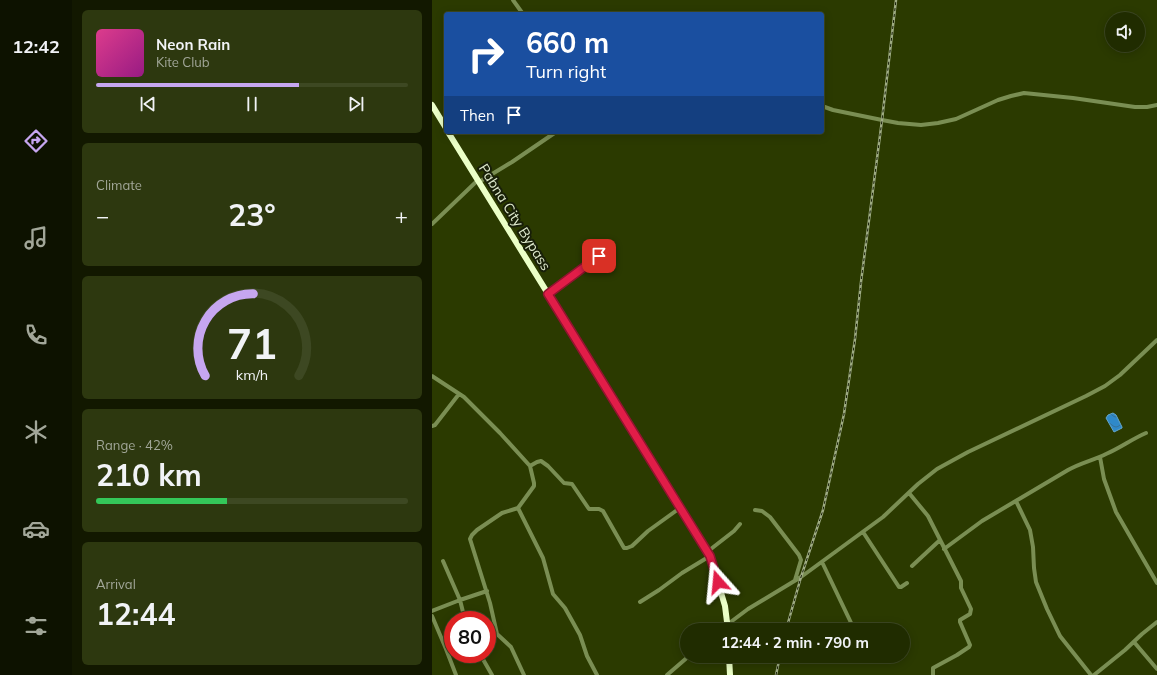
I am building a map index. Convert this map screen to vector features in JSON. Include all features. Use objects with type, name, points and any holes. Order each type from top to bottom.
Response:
[{"type":"highway","points":[[432,105],[444,125]]},
{"type":"highway","name":"Pabna City Bypass","points":[[449,134],[709,554],[724,600],[727,623]]},
{"type":"highway","points":[[729,663],[730,675]]},
{"type":"street","points":[[513,0],[522,12]]},
{"type":"street","points":[[824,107],[882,120],[921,125],[956,120],[998,100],[1024,93],[1135,107],[1157,105]]},
{"type":"street","points":[[432,224],[478,181],[512,162],[553,134]]},
{"type":"street","points":[[548,294],[608,250]]},
{"type":"street","points":[[732,623],[748,609],[795,581],[883,517],[937,469],[968,452],[1105,386],[1120,375],[1157,340]]},
{"type":"street","points":[[432,376],[472,404],[530,466],[534,486],[518,508],[502,513],[477,530],[471,537],[471,542],[487,591],[497,634],[511,647],[524,675]]},
{"type":"street","points":[[432,426],[435,425],[459,394]]},
{"type":"street","points":[[944,549],[982,521],[1080,463],[1100,457],[1146,433]]},
{"type":"street","points":[[1100,457],[1104,479],[1116,512],[1157,584]]},
{"type":"street","points":[[530,466],[541,461],[548,466],[564,484],[572,484],[589,509],[599,509],[603,511],[624,548],[632,546],[648,531],[680,508]]},
{"type":"street","points":[[909,493],[928,516],[961,581],[961,588],[971,609],[970,614],[960,620],[970,646],[957,656],[933,668],[933,675]]},
{"type":"street","points":[[1016,501],[1030,530],[1034,547],[1036,582],[1060,636],[1091,675]]},
{"type":"street","points":[[518,508],[543,558],[553,594],[565,608],[580,635],[587,656],[597,675]]},
{"type":"street","points":[[755,510],[762,511],[770,517],[800,555],[801,560],[795,581]]},
{"type":"street","points":[[640,602],[709,554],[740,524]]},
{"type":"street","points":[[863,532],[899,587],[906,583]]},
{"type":"street","points":[[912,566],[940,540]]},
{"type":"street","points":[[443,561],[460,600],[463,611]]},
{"type":"street","points":[[822,562],[851,623]]},
{"type":"street","points":[[432,611],[487,591]]},
{"type":"street","points":[[432,616],[456,675]]},
{"type":"street","points":[[1094,675],[1157,622]]},
{"type":"street","points":[[1134,642],[1157,669]]},
{"type":"street","points":[[485,663],[492,675]]},
{"type":"street","points":[[667,675],[681,663]]},
{"type":"water","points":[[1113,413],[1116,415],[1122,427],[1114,432],[1106,418],[1108,415]]},
{"type":"railway","points":[[788,623],[823,510],[844,414],[855,339],[896,0]]},
{"type":"railway","points":[[776,675],[779,663]]},
{"type":"route","points":[[599,256],[548,294],[710,556],[718,582]]}]
